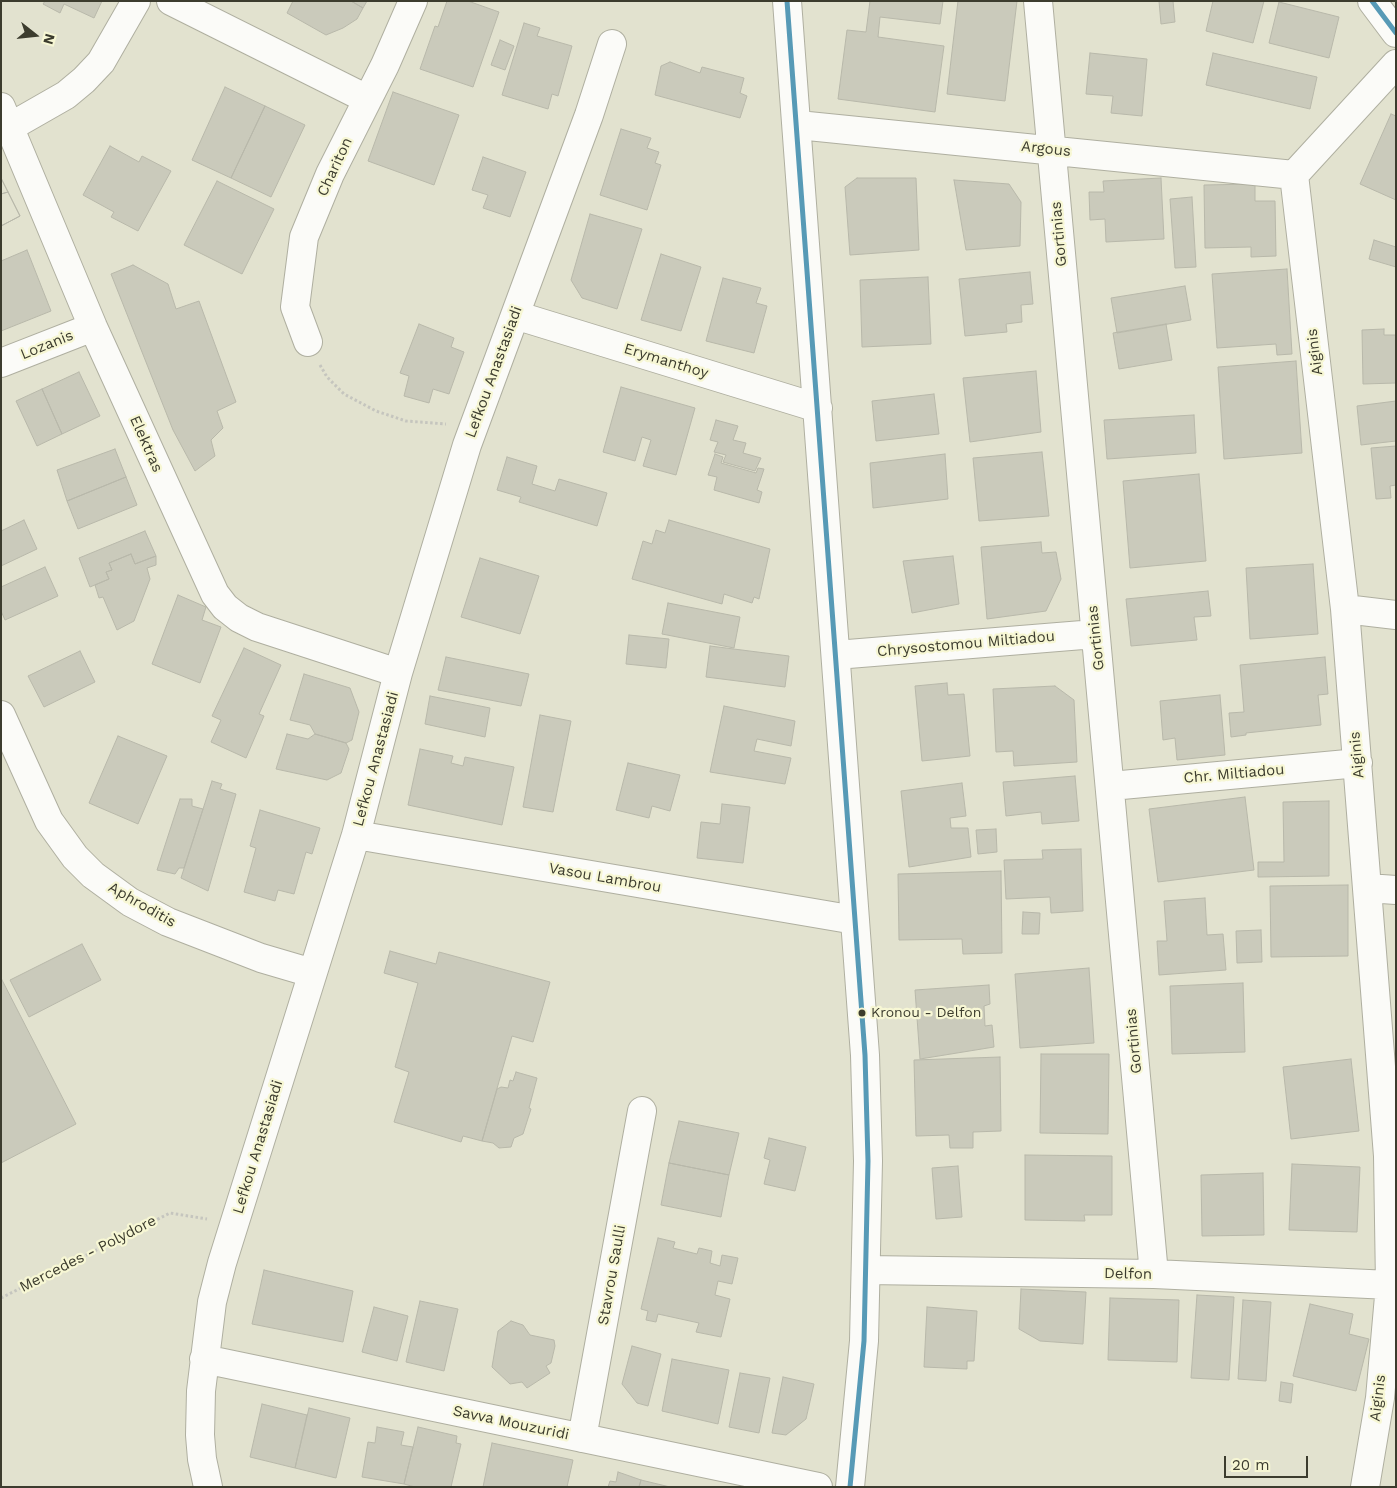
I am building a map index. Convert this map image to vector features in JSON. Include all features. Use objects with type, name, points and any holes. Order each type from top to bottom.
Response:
[{"type":"street","points":[[6,117],[66,95],[84,80],[101,62],[136,1]]},
{"type":"street","points":[[171,1],[367,100]]},
{"type":"street","name":"Chariton","points":[[308,342],[295,307],[304,238],[330,174],[413,1]]},
{"type":"street","points":[[787,1],[798,125],[866,1054],[868,1160],[864,1341],[850,1487]]},
{"type":"street","name":"Gortinias","points":[[1038,1],[1154,1274]]},
{"type":"street","points":[[1372,1],[1396,33]]},
{"type":"street","name":"Lefkou Anastasiadi","points":[[208,1487],[202,1459],[200,1435],[204,1359],[212,1302],[234,1224],[356,835],[398,673],[474,423],[589,115],[612,44]]},
{"type":"street","points":[[1294,175],[1396,64]]},
{"type":"street","name":"Elektras","points":[[6,117],[93,327],[205,575],[225,607],[239,618],[257,627],[398,673]]},
{"type":"street","name":"Argous","points":[[798,125],[1052,149],[1294,175]]},
{"type":"street","name":"Aiginis","points":[[1294,175],[1345,609],[1367,888],[1392,1157],[1388,1400],[1365,1487]]},
{"type":"street","name":"Erymanthoy","points":[[515,315],[818,408]]},
{"type":"street","name":"Lozanis","points":[[1,363],[93,327]]},
{"type":"street","points":[[1345,609],[1396,615]]},
{"type":"street","name":"Chrysostomou Miltiadou","points":[[836,655],[1095,634]]},
{"type":"street","name":"Aphroditis","points":[[1,715],[49,820],[76,857],[93,875],[130,902],[168,922],[261,958],[312,974]]},
{"type":"street","name":"Chr. Miltiadou","points":[[1111,786],[1358,763]]},
{"type":"street","name":"Vasou Lambrou","points":[[356,835],[855,920]]},
{"type":"street","points":[[1367,888],[1396,890]]},
{"type":"street","name":"Stavrou Saulli","points":[[582,1438],[642,1111]]},
{"type":"street","name":"Delfon","points":[[866,1270],[1154,1274],[1390,1285]]},
{"type":"street","name":"Savva Mouzuridi","points":[[204,1359],[818,1487]]},
{"type":"path","points":[[308,342],[327,377],[344,394],[376,411],[406,421],[474,423]]},
{"type":"path","name":"Mercedes - Polydore","points":[[1,1298],[170,1213],[234,1224]]},
{"type":"building","points":[[45,1],[102,1],[94,18],[64,4],[60,13],[43,4]]},
{"type":"building","points":[[293,1],[351,1],[363,8],[357,19],[343,28],[326,35],[287,13]]},
{"type":"building","points":[[351,1],[367,1],[363,8]]},
{"type":"building","points":[[447,1],[468,1],[499,12],[473,87],[420,69],[435,26],[438,27]]},
{"type":"building","points":[[870,1],[943,1],[940,24],[880,17],[878,37],[944,46],[935,112],[838,99],[847,30],[866,32]]},
{"type":"building","points":[[958,1],[1017,1],[1005,101],[947,94]]},
{"type":"building","points":[[1159,1],[1173,1],[1175,22],[1161,24]]},
{"type":"building","points":[[1213,1],[1264,1],[1253,43],[1206,31]]},
{"type":"building","points":[[1279,2],[1339,17],[1329,58],[1269,43]]},
{"type":"building","points":[[524,23],[540,28],[537,36],[572,46],[558,96],[552,94],[548,109],[502,95]]},
{"type":"building","points":[[500,40],[514,46],[505,70],[491,65]]},
{"type":"building","points":[[1090,53],[1147,59],[1142,116],[1111,113],[1113,96],[1086,94]]},
{"type":"building","points":[[1213,53],[1317,77],[1310,109],[1206,85]]},
{"type":"building","points":[[670,62],[700,73],[702,67],[744,78],[740,93],[747,96],[740,118],[655,95],[661,66]]},
{"type":"building","points":[[225,87],[265,106],[231,178],[192,160]]},
{"type":"building","points":[[393,92],[459,115],[434,185],[368,161]]},
{"type":"building","points":[[265,106],[305,125],[271,197],[231,178]]},
{"type":"building","points":[[1391,114],[1396,116],[1396,200],[1360,184]]},
{"type":"building","points":[[621,129],[651,138],[647,148],[659,152],[655,163],[661,165],[647,210],[600,195]]},
{"type":"building","points":[[110,146],[139,162],[142,156],[171,171],[138,231],[111,217],[114,212],[83,195]]},
{"type":"building","points":[[483,157],[526,172],[510,217],[483,208],[488,195],[472,190]]},
{"type":"building","points":[[1,178],[20,216],[1,226]]},
{"type":"building","points":[[1,178],[8,192],[1,194]]},
{"type":"building","points":[[857,178],[916,178],[919,250],[850,255],[845,187]]},
{"type":"building","points":[[1161,178],[1164,239],[1106,242],[1105,219],[1090,220],[1089,192],[1104,192],[1103,181]]},
{"type":"building","points":[[954,180],[1009,184],[1021,202],[1020,246],[966,250]]},
{"type":"building","points":[[217,181],[274,209],[242,274],[184,245]]},
{"type":"building","points":[[1255,184],[1255,201],[1275,201],[1276,256],[1251,257],[1251,247],[1205,248],[1204,185]]},
{"type":"building","points":[[8,192],[20,216],[1,226],[1,194]]},
{"type":"building","points":[[1192,197],[1196,267],[1175,268],[1170,199]]},
{"type":"building","points":[[590,214],[642,229],[617,309],[582,298],[571,280]]},
{"type":"building","points":[[1374,240],[1396,247],[1396,267],[1369,259]]},
{"type":"building","points":[[27,250],[51,311],[1,331],[1,261]]},
{"type":"building","points":[[661,254],[701,267],[681,331],[641,320]]},
{"type":"building","points":[[133,265],[168,284],[176,309],[199,301],[236,402],[217,411],[223,428],[211,440],[215,456],[195,471],[173,430],[111,274]]},
{"type":"building","points":[[1287,269],[1292,354],[1277,355],[1276,344],[1217,348],[1212,274]]},
{"type":"building","points":[[1030,272],[1033,304],[1021,305],[1022,322],[1006,324],[1007,332],[965,336],[959,279]]},
{"type":"building","points":[[928,277],[931,344],[862,347],[860,280]]},
{"type":"building","points":[[723,278],[761,288],[756,303],[767,306],[754,353],[706,341]]},
{"type":"building","points":[[1185,286],[1191,320],[1117,333],[1111,298]]},
{"type":"building","points":[[419,324],[454,338],[451,347],[464,352],[449,394],[433,389],[429,403],[404,396],[409,376],[400,373]]},
{"type":"building","points":[[1166,324],[1172,360],[1119,369],[1113,333]]},
{"type":"building","points":[[1384,329],[1384,335],[1396,335],[1396,383],[1363,384],[1362,330]]},
{"type":"building","points":[[1296,361],[1302,453],[1224,459],[1218,367]]},
{"type":"building","points":[[1036,371],[1041,432],[970,442],[963,378]]},
{"type":"building","points":[[79,372],[100,416],[62,434],[42,389]]},
{"type":"building","points":[[621,387],[695,408],[676,475],[643,466],[651,440],[642,437],[635,461],[603,452]]},
{"type":"building","points":[[42,389],[62,434],[37,446],[16,401]]},
{"type":"building","points":[[934,394],[939,434],[876,441],[872,401]]},
{"type":"building","points":[[1396,401],[1396,441],[1361,445],[1357,406]]},
{"type":"building","points":[[1194,415],[1196,453],[1107,459],[1104,420]]},
{"type":"building","points":[[716,420],[738,426],[733,440],[746,443],[743,453],[761,458],[755,471],[723,462],[726,455],[714,452],[718,442],[710,440]]},
{"type":"building","points":[[1396,446],[1396,485],[1390,486],[1391,498],[1376,499],[1371,448]]},
{"type":"building","points":[[115,449],[126,477],[67,501],[57,470]]},
{"type":"building","points":[[1042,452],[1049,516],[979,521],[973,458]]},
{"type":"building","points":[[715,454],[723,457],[721,463],[756,473],[758,468],[764,469],[757,490],[762,492],[759,503],[714,490],[717,477],[708,475]]},
{"type":"building","points":[[945,454],[948,499],[873,508],[870,463]]},
{"type":"building","points":[[507,457],[537,466],[532,484],[555,491],[559,479],[607,493],[597,526],[519,502],[521,497],[497,490]]},
{"type":"building","points":[[1199,474],[1206,561],[1130,568],[1123,481]]},
{"type":"building","points":[[126,477],[137,505],[78,529],[67,501]]},
{"type":"building","points":[[24,520],[37,549],[1,566],[1,531]]},
{"type":"building","points":[[669,520],[770,549],[759,599],[754,597],[752,603],[724,594],[722,604],[632,579],[643,541],[652,544],[656,530],[665,533]]},
{"type":"building","points":[[145,531],[156,556],[135,564],[131,554],[109,563],[112,570],[106,572],[109,579],[90,587],[79,558]]},
{"type":"building","points":[[1041,542],[1042,553],[1056,552],[1061,579],[1046,611],[987,619],[981,547]]},
{"type":"building","points":[[131,554],[135,564],[156,556],[156,565],[147,568],[150,579],[134,621],[117,630],[103,597],[99,598],[95,585],[109,579],[106,572],[112,570],[109,563]]},
{"type":"building","points":[[953,556],[959,604],[912,613],[903,561]]},
{"type":"building","points":[[480,558],[539,576],[520,634],[461,617]]},
{"type":"building","points":[[1313,564],[1318,634],[1250,639],[1246,568]]},
{"type":"building","points":[[45,567],[58,596],[5,620],[1,611],[1,587]]},
{"type":"building","points":[[1208,591],[1211,616],[1194,617],[1197,640],[1131,646],[1126,599]]},
{"type":"building","points":[[178,595],[206,607],[202,620],[221,627],[200,683],[152,664]]},
{"type":"building","points":[[668,603],[740,617],[734,648],[662,634]]},
{"type":"building","points":[[629,635],[669,639],[666,668],[626,664]]},
{"type":"building","points":[[710,646],[789,656],[785,687],[706,677]]},
{"type":"building","points":[[244,648],[281,665],[259,714],[264,716],[246,758],[211,742],[221,720],[212,716]]},
{"type":"building","points":[[80,651],[95,682],[44,707],[28,676]]},
{"type":"building","points":[[446,657],[529,674],[521,706],[438,690]]},
{"type":"building","points":[[1325,657],[1328,694],[1318,695],[1321,725],[1246,733],[1246,735],[1231,737],[1229,713],[1244,712],[1240,665]]},
{"type":"building","points":[[304,674],[350,688],[359,712],[352,740],[346,743],[315,734],[310,725],[290,720]]},
{"type":"building","points":[[947,683],[948,695],[964,694],[970,756],[922,761],[915,686]]},
{"type":"building","points":[[1055,686],[1074,700],[1077,762],[1014,766],[1013,751],[996,752],[993,689]]},
{"type":"building","points":[[1220,695],[1225,755],[1177,760],[1175,738],[1163,740],[1160,701]]},
{"type":"building","points":[[430,696],[490,708],[485,737],[425,724]]},
{"type":"building","points":[[724,706],[795,721],[791,746],[757,739],[754,751],[791,758],[785,784],[710,772]]},
{"type":"building","points":[[540,715],[571,721],[553,812],[523,807]]},
{"type":"building","points":[[287,734],[308,739],[315,734],[346,743],[349,749],[341,773],[327,780],[276,769]]},
{"type":"building","points":[[118,736],[167,756],[138,824],[89,803]]},
{"type":"building","points":[[420,749],[453,756],[451,763],[463,766],[465,757],[514,767],[502,825],[408,805]]},
{"type":"building","points":[[628,763],[680,775],[670,811],[652,806],[649,818],[616,810]]},
{"type":"building","points":[[1075,776],[1079,821],[1042,824],[1041,812],[1006,816],[1003,782]]},
{"type":"building","points":[[212,781],[222,784],[220,789],[236,794],[208,891],[181,878]]},
{"type":"building","points":[[962,783],[966,816],[950,818],[951,828],[968,828],[971,857],[909,867],[901,791]]},
{"type":"building","points":[[1245,797],[1254,870],[1158,882],[1149,809]]},
{"type":"building","points":[[180,799],[192,799],[192,806],[203,809],[184,868],[179,868],[175,874],[157,870]]},
{"type":"building","points":[[1329,801],[1329,876],[1258,877],[1258,862],[1284,862],[1283,802]]},
{"type":"building","points":[[722,804],[750,807],[743,863],[697,858],[701,822],[720,824]]},
{"type":"building","points":[[260,810],[320,828],[312,854],[306,852],[294,894],[278,890],[275,901],[244,892],[256,848],[250,846]]},
{"type":"building","points":[[996,829],[997,852],[978,854],[976,830]]},
{"type":"building","points":[[1081,849],[1083,911],[1051,913],[1050,897],[1006,899],[1004,860],[1043,859],[1042,850]]},
{"type":"building","points":[[1001,871],[1002,953],[963,954],[962,939],[899,940],[898,874]]},
{"type":"building","points":[[1348,885],[1348,956],[1271,957],[1270,886]]},
{"type":"building","points":[[1205,898],[1207,935],[1223,934],[1226,970],[1159,975],[1157,941],[1167,941],[1164,901]]},
{"type":"building","points":[[1023,912],[1040,913],[1039,934],[1022,934]]},
{"type":"building","points":[[1261,930],[1262,962],[1237,963],[1236,931]]},
{"type":"building","points":[[82,944],[101,980],[29,1017],[10,980]]},
{"type":"building","points":[[390,951],[436,964],[439,952],[550,982],[533,1042],[512,1036],[482,1141],[463,1136],[461,1142],[394,1122],[409,1072],[395,1067],[418,983],[384,973]]},
{"type":"building","points":[[1089,968],[1094,1043],[1020,1048],[1015,974]]},
{"type":"building","points":[[1,978],[76,1124],[1,1163]]},
{"type":"building","points":[[1243,983],[1245,1052],[1172,1054],[1170,986]]},
{"type":"building","points":[[989,985],[990,1004],[984,1006],[985,1026],[992,1025],[994,1047],[920,1059],[915,990]]},
{"type":"building","points":[[1041,1054],[1109,1054],[1108,1134],[1040,1133]]},
{"type":"building","points":[[1000,1057],[1001,1131],[973,1132],[973,1148],[950,1148],[949,1135],[916,1136],[914,1060]]},
{"type":"building","points":[[1351,1059],[1359,1131],[1291,1139],[1283,1067]]},
{"type":"building","points":[[516,1072],[537,1078],[529,1108],[531,1109],[523,1134],[514,1138],[511,1147],[499,1148],[493,1143],[482,1141],[497,1089],[501,1087],[508,1088],[510,1080],[513,1081]]},
{"type":"building","points":[[679,1121],[739,1133],[729,1175],[669,1163]]},
{"type":"building","points":[[769,1138],[806,1147],[795,1191],[764,1184],[770,1160],[764,1158]]},
{"type":"building","points":[[1025,1155],[1112,1156],[1112,1215],[1084,1215],[1085,1221],[1025,1220]]},
{"type":"building","points":[[669,1163],[729,1175],[721,1217],[661,1205]]},
{"type":"building","points":[[1292,1164],[1360,1167],[1357,1232],[1289,1230]]},
{"type":"building","points":[[958,1166],[962,1217],[936,1219],[932,1168]]},
{"type":"building","points":[[1263,1173],[1264,1235],[1202,1236],[1201,1175]]},
{"type":"building","points":[[658,1238],[675,1242],[673,1248],[697,1254],[699,1248],[712,1251],[710,1263],[720,1266],[722,1255],[738,1258],[732,1284],[718,1281],[715,1295],[730,1299],[721,1337],[696,1332],[699,1323],[658,1314],[656,1322],[646,1320],[648,1311],[641,1309]]},
{"type":"building","points":[[264,1270],[353,1291],[343,1342],[252,1324]]},
{"type":"building","points":[[1021,1289],[1086,1292],[1083,1344],[1040,1341],[1019,1329]]},
{"type":"building","points":[[1197,1295],[1234,1297],[1229,1380],[1191,1378]]},
{"type":"building","points":[[1110,1298],[1179,1300],[1177,1362],[1108,1360]]},
{"type":"building","points":[[1243,1300],[1271,1302],[1266,1381],[1238,1379]]},
{"type":"building","points":[[420,1301],[458,1309],[444,1371],[406,1362]]},
{"type":"building","points":[[1310,1304],[1353,1314],[1349,1334],[1369,1339],[1356,1391],[1293,1376]]},
{"type":"building","points":[[374,1307],[408,1316],[397,1361],[362,1352]]},
{"type":"building","points":[[927,1307],[977,1311],[974,1361],[967,1361],[967,1369],[924,1367]]},
{"type":"building","points":[[511,1321],[523,1325],[530,1335],[554,1340],[555,1346],[551,1363],[546,1366],[550,1373],[527,1388],[522,1382],[510,1384],[492,1367],[498,1331]]},
{"type":"building","points":[[632,1346],[661,1354],[648,1406],[637,1403],[622,1384]]},
{"type":"building","points":[[672,1359],[729,1370],[718,1424],[662,1411]]},
{"type":"building","points":[[740,1373],[770,1378],[759,1433],[729,1427]]},
{"type":"building","points":[[783,1377],[814,1384],[806,1419],[786,1435],[772,1433]]},
{"type":"building","points":[[1281,1382],[1293,1384],[1291,1403],[1279,1401]]},
{"type":"building","points":[[262,1404],[307,1415],[295,1468],[250,1457]]},
{"type":"building","points":[[309,1408],[350,1418],[336,1478],[295,1468]]},
{"type":"building","points":[[377,1427],[404,1432],[401,1445],[413,1447],[404,1484],[362,1477],[368,1442],[375,1443]]},
{"type":"building","points":[[418,1427],[457,1436],[456,1443],[461,1444],[451,1487],[415,1487],[404,1484]]},
{"type":"building","points":[[492,1443],[573,1460],[567,1487],[483,1487]]},
{"type":"building","points":[[618,1472],[641,1480],[639,1487],[608,1487],[610,1481],[616,1482]]},
{"type":"building","points":[[641,1480],[670,1487],[639,1487]]},
{"type":"transit line","points":[[787,1],[865,1055],[868,1161],[864,1341],[850,1487]]},
{"type":"transit line","points":[[1372,1],[1396,33]]},
{"type":"place","name":"Kronou - Delfon","points":[[862,1013]]}]
